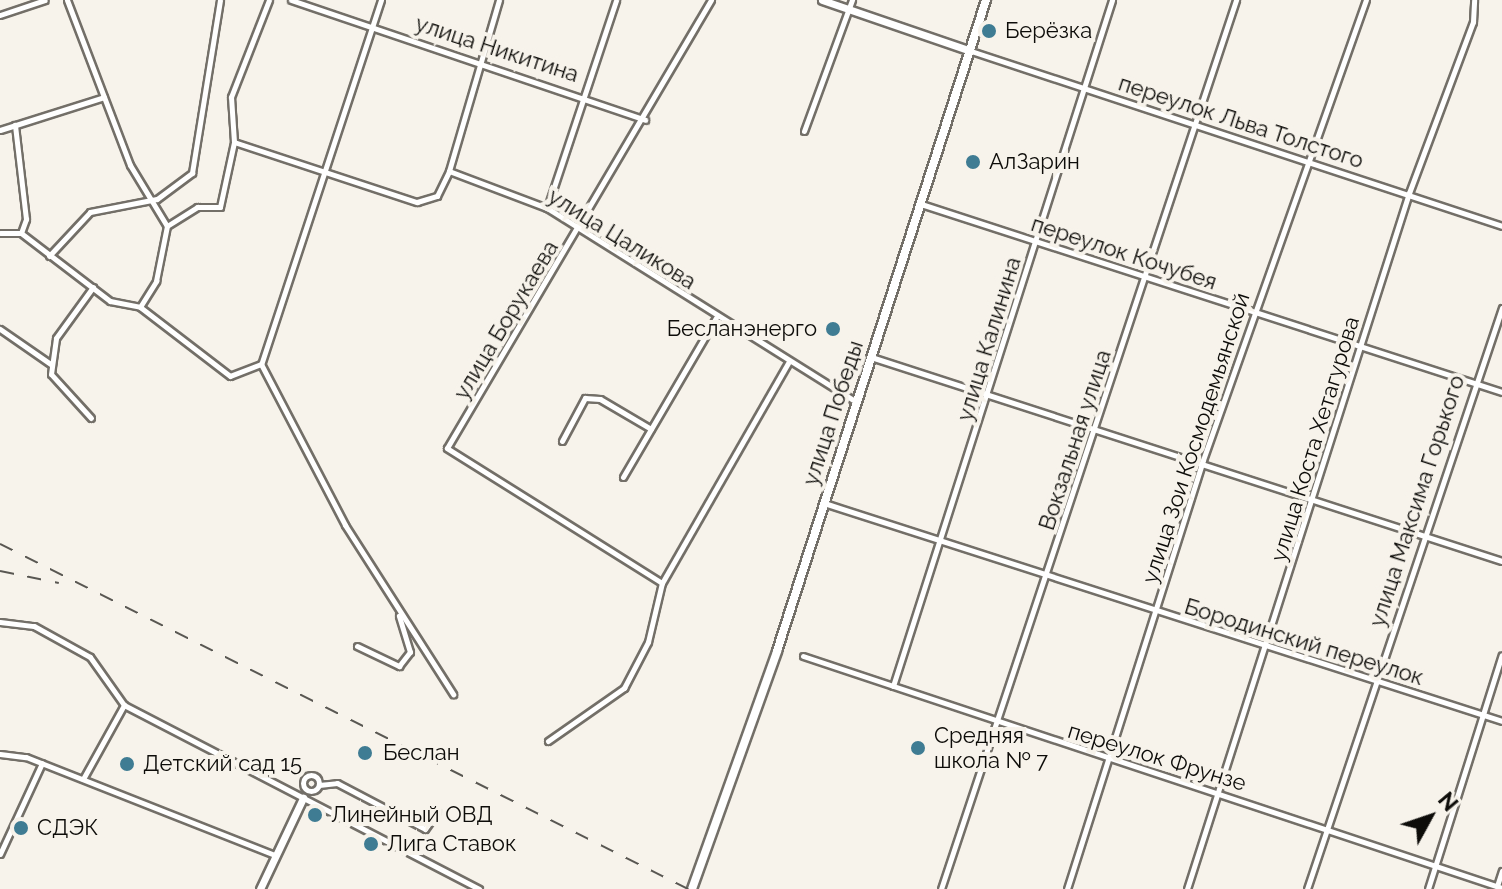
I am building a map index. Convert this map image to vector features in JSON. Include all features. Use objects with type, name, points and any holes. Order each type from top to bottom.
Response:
[{"type":"main road","name":"улица Победы","points":[[692,889],[715,837],[986,0]]},
{"type":"street","points":[[0,15],[45,0]]},
{"type":"street","points":[[67,0],[147,201],[167,226]]},
{"type":"street","points":[[49,256],[90,212],[171,193],[192,173],[220,0]]},
{"type":"street","points":[[140,307],[156,281],[167,226],[197,207],[220,207],[234,142],[231,97],[269,0]]},
{"type":"street","name":"улица Никитина","points":[[291,0],[585,95],[645,120]]},
{"type":"street","points":[[0,233],[21,233],[110,301],[140,307],[230,376],[261,364],[269,353],[323,174],[381,0]]},
{"type":"street","points":[[234,142],[323,174],[429,203],[449,171],[499,0]]},
{"type":"street","points":[[547,208],[616,0]]},
{"type":"street","name":"улица Борукаева","points":[[662,583],[447,448],[645,120],[711,0]]},
{"type":"street","points":[[822,0],[971,51]]},
{"type":"street","points":[[804,131],[852,0]]},
{"type":"street","name":"улица Калинина","points":[[893,686],[943,541],[1112,0]]},
{"type":"street","name":"Вокзальная улица","points":[[941,889],[1001,724],[1095,426],[1236,0]]},
{"type":"street","name":"улица Зои Космодемьянской","points":[[1067,889],[1105,758],[1157,612],[1253,311],[1306,158],[1366,0]]},
{"type":"street","name":"улица Коста Хетагурова","points":[[1187,889],[1315,496],[1409,193],[1473,22],[1474,0]]},
{"type":"street","name":"переулок Льва Толстого","points":[[971,51],[1086,90],[1197,122],[1502,226]]},
{"type":"street","points":[[0,130],[104,97]]},
{"type":"street","points":[[15,125],[26,219],[21,233]]},
{"type":"street","name":"улица Цаликова","points":[[449,171],[547,208],[716,318],[855,401]]},
{"type":"street","name":"переулок Кочубея","points":[[919,204],[1361,344],[1502,392]]},
{"type":"street","points":[[91,418],[51,374],[56,338],[93,287]]},
{"type":"street","name":"улица Максима Горького","points":[[1307,889],[1473,381],[1502,308]]},
{"type":"street","points":[[623,477],[716,318]]},
{"type":"street","points":[[0,329],[52,365]]},
{"type":"street","points":[[870,356],[1315,496],[1502,561]]},
{"type":"street","points":[[548,741],[624,688],[648,642],[662,583],[788,363]]},
{"type":"street","points":[[261,364],[298,444],[397,609],[453,694]]},
{"type":"street","points":[[562,441],[585,398],[651,429]]},
{"type":"street","name":"Бородинский переулок","points":[[823,502],[1502,721]]},
{"type":"street","points":[[357,646],[399,666],[410,652],[397,609]]},
{"type":"street","points":[[0,622],[34,626],[90,657],[124,705],[479,889]]},
{"type":"street","points":[[1428,889],[1502,655]]},
{"type":"street","name":"переулок Фрунзе","points":[[803,656],[1001,724],[1436,863],[1500,887]]},
{"type":"street","points":[[83,779],[124,705]]},
{"type":"street","points":[[0,754],[42,763],[275,855]]},
{"type":"street","points":[[0,854],[42,763]]},
{"type":"street","points":[[260,889],[308,789],[309,775],[425,829],[437,812]]},
{"type":"street","points":[[308,789],[321,783]]},
{"type":"street","points":[[1500,887],[1502,871]]},
{"type":"railway","points":[[0,544],[688,889]]},
{"type":"railway","points":[[0,571],[59,583]]},
{"type":"place","name":"Берёзка","points":[[989,31]]},
{"type":"place","name":"АлЗарин","points":[[973,162]]},
{"type":"place","name":"Бесланэнерго","points":[[833,329]]},
{"type":"place","name":"Средняя школа № 7","points":[[918,748]]},
{"type":"place","name":"Беслан","points":[[365,753]]},
{"type":"place","name":"Детский сад 15","points":[[127,764]]},
{"type":"place","name":"Линейный ОВД","points":[[315,815]]},
{"type":"place","name":"СДЭК","points":[[21,828]]},
{"type":"place","name":"Лига Ставок","points":[[371,844]]}]
